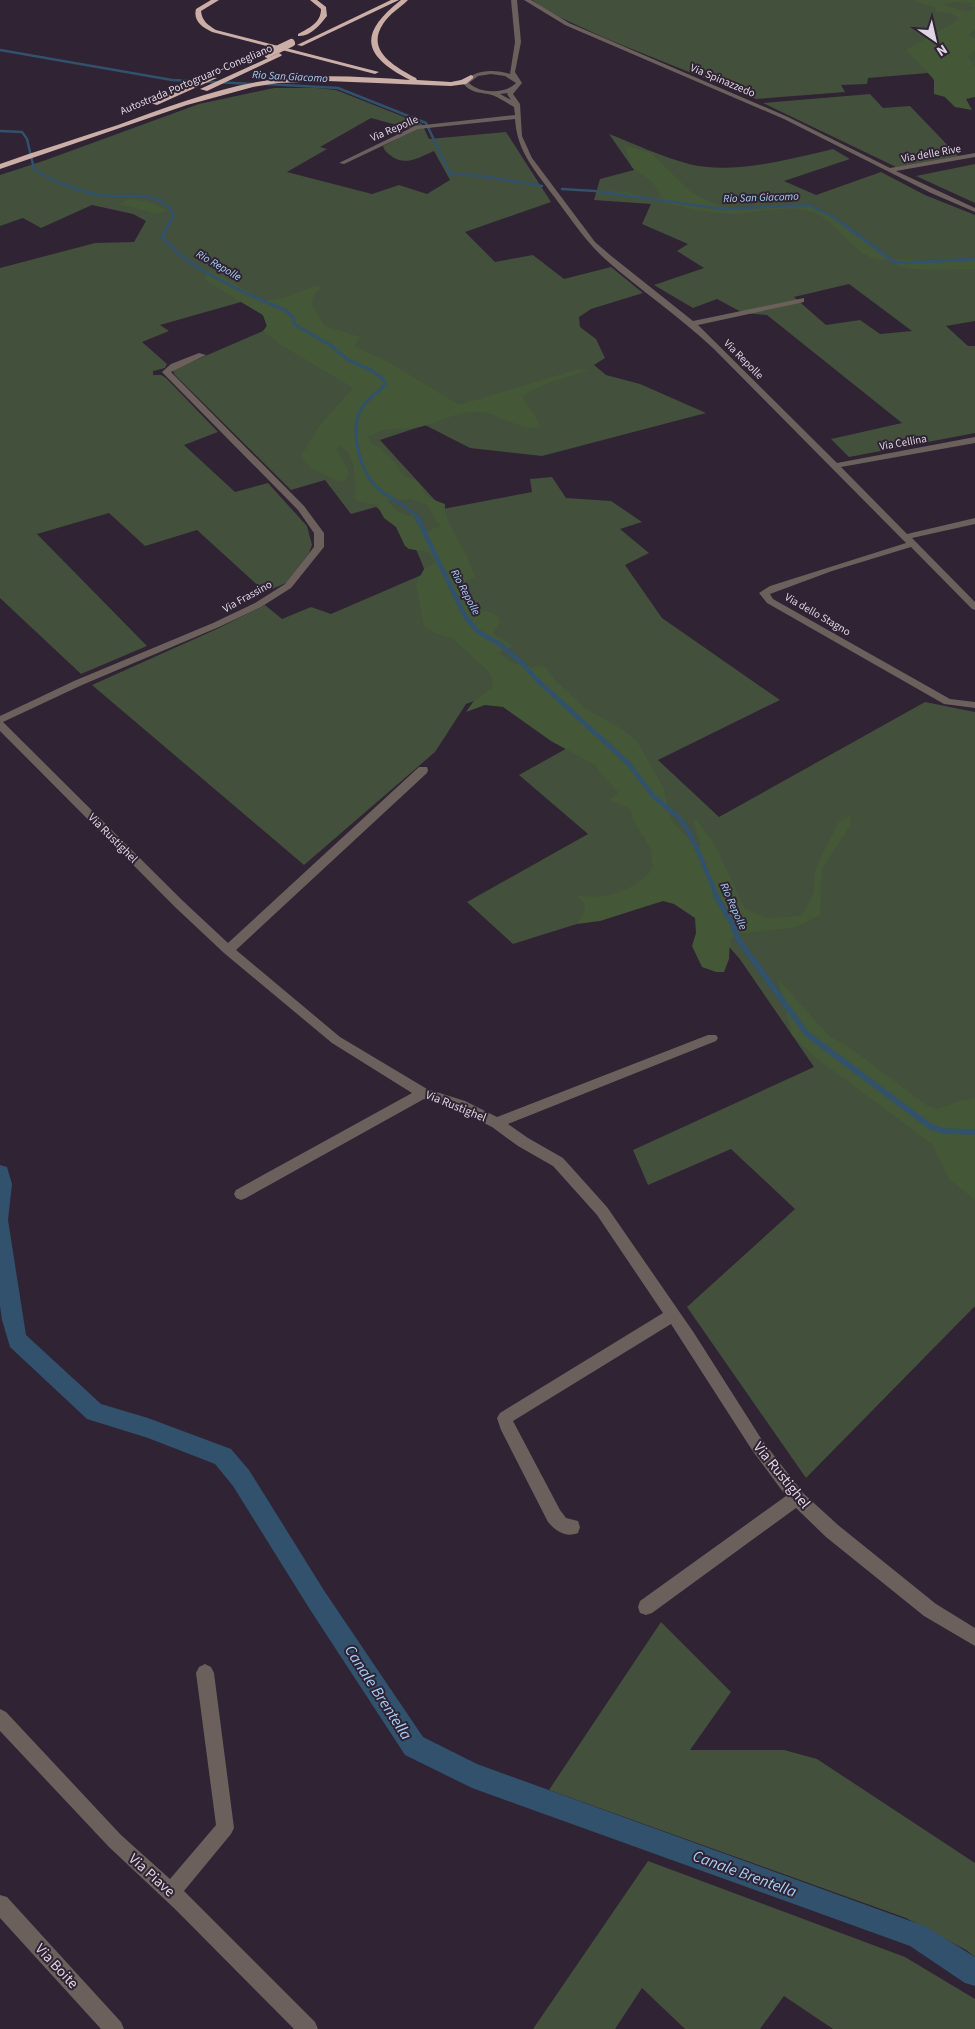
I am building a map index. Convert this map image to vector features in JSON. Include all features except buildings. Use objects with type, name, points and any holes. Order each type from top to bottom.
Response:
[{"type":"highway","points":[[216,0],[198,10],[200,21],[214,31],[425,83],[474,90]]},
{"type":"highway","points":[[288,43],[315,27],[324,16],[324,8],[313,0]]},
{"type":"highway","name":"Autostrada Portogruaro-Conegliano","points":[[142,108],[214,78],[383,0]]},
{"type":"highway","name":"Autostrada Portogruaro-Conegliano","points":[[58,144],[71,142],[119,124],[225,80],[396,0]]},
{"type":"highway","points":[[405,0],[379,22],[374,43],[378,55],[388,65],[425,83]]},
{"type":"highway","points":[[238,67],[255,57]]},
{"type":"highway","points":[[71,142],[107,132],[184,102],[243,87],[274,82],[326,78],[451,84],[463,82],[470,77]]},
{"type":"highway","name":"Autostrada Portogruaro-Conegliano","points":[[0,167],[5,161],[58,144],[116,119]]},
{"type":"street","name":"Via Repolle","points":[[514,0],[523,12],[516,57],[512,68],[515,78],[519,83],[510,94],[518,107],[519,136],[529,158],[607,257],[692,324],[975,607]]},
{"type":"street","points":[[527,0],[523,12],[543,10]]},
{"type":"street","name":"Via Spinazzedo","points":[[527,0],[567,24],[786,118],[975,210]]},
{"type":"street","points":[[512,68],[470,77],[466,83],[474,90],[495,94],[518,107]]},
{"type":"street","points":[[488,74],[503,74],[515,78]]},
{"type":"street","points":[[474,90],[501,92],[514,88]]},
{"type":"street","name":"Via Repolle","points":[[342,164],[417,127],[518,117]]},
{"type":"street","name":"Via delle Rive","points":[[890,170],[975,156]]},
{"type":"street","points":[[692,324],[801,300]]},
{"type":"street","name":"Via Frassino","points":[[0,720],[78,683],[258,605],[288,586],[319,547],[319,534],[300,508],[166,372],[174,366],[202,355]]},
{"type":"street","name":"Via Cellina","points":[[834,466],[975,440]]},
{"type":"street","points":[[908,540],[975,521]]},
{"type":"street","name":"Via dello Stagno","points":[[908,540],[764,593],[770,601],[921,688],[948,702],[975,705]]},
{"type":"street","name":"Via Rustighel","points":[[0,725],[179,904],[228,950],[336,1040],[423,1093],[460,1105],[498,1123],[523,1142],[558,1162],[602,1211],[688,1338],[757,1445],[797,1498],[832,1531],[930,1610],[975,1638]]},
{"type":"street","points":[[228,950],[422,770]]},
{"type":"street","points":[[498,1123],[712,1038]]},
{"type":"street","points":[[241,1194],[423,1093]]},
{"type":"street","points":[[572,1527],[562,1525],[554,1516],[506,1425],[505,1418],[672,1315]]},
{"type":"street","points":[[646,1607],[797,1498]]},
{"type":"street","points":[[171,1892],[226,1828],[205,1673]]},
{"type":"street","name":"Via Piave","points":[[0,1718],[115,1841],[171,1892],[308,2029]]},
{"type":"street","name":"Via Boite","points":[[0,1904],[110,2022],[114,2029]]},
{"type":"green space","points":[[532,0],[975,0],[975,95],[948,96],[928,73],[868,78],[867,84],[841,85],[845,92],[756,99],[607,39],[546,11]]},
{"type":"green space","points":[[915,0],[975,0],[975,8],[969,6],[973,3],[956,2],[943,4],[966,12],[975,9],[975,29],[969,35],[975,39],[975,51],[968,56],[975,66],[975,97],[966,99],[972,110],[955,107],[945,97],[934,94],[934,79],[906,50],[954,23],[958,18],[950,13],[937,12],[934,7]]},
{"type":"green space","points":[[274,88],[317,88],[336,90],[422,124],[429,139],[506,132],[551,202],[465,232],[495,262],[533,255],[564,279],[611,267],[643,293],[591,309],[579,317],[580,327],[596,339],[605,358],[594,365],[606,375],[640,384],[706,413],[542,456],[470,448],[425,425],[380,440],[443,509],[532,492],[530,479],[552,477],[566,498],[611,501],[642,522],[620,529],[649,553],[625,565],[662,618],[780,700],[658,760],[719,817],[925,702],[975,712],[975,1306],[806,1478],[687,1307],[795,1209],[731,1149],[648,1185],[633,1150],[814,1067],[739,958],[679,892],[513,944],[467,902],[588,834],[519,775],[569,747],[508,689],[466,704],[435,752],[304,865],[92,685],[219,628],[265,605],[282,619],[311,607],[331,614],[426,573],[410,535],[376,507],[351,514],[325,480],[291,490],[175,375],[173,371],[182,366],[263,331],[267,326],[263,315],[241,302],[160,325],[169,331],[142,342],[167,364],[165,368],[153,371],[153,375],[161,375],[166,378],[218,432],[184,445],[235,492],[268,483],[307,526],[312,545],[309,553],[286,583],[265,592],[197,530],[145,546],[109,513],[37,534],[147,646],[81,674],[0,598],[0,268],[95,243],[134,242],[146,221],[133,214],[92,205],[41,228],[23,218],[0,226],[0,175],[199,104]],"holes":[[[371,118],[415,130],[383,146],[395,159],[406,161],[434,151],[450,180],[427,194],[399,185],[372,194],[287,172],[327,149],[320,147]]]},
{"type":"green space","points":[[870,94],[883,108],[910,106],[958,156],[896,167],[763,103]]},
{"type":"green space","points":[[609,134],[669,158],[706,167],[743,167],[833,149],[850,159],[784,181],[816,195],[881,172],[925,195],[975,215],[975,321],[946,326],[968,346],[975,346],[975,433],[849,457],[831,439],[902,423],[767,315],[743,313],[717,299],[693,308],[654,285],[704,268],[677,251],[688,244],[642,224],[651,204],[594,200],[600,179],[634,170]],"holes":[[[849,284],[912,331],[880,334],[860,320],[826,325],[794,297]]]},
{"type":"green space","points":[[624,145],[651,153],[690,191],[707,201],[728,209],[809,205],[837,220],[889,259],[934,261],[975,259],[975,269],[909,268],[902,267],[893,261],[874,259],[857,249],[828,221],[810,211],[791,209],[731,214],[710,212],[643,198],[612,194],[608,191],[626,192],[658,200],[661,194],[652,182],[632,167]]},
{"type":"green space","points":[[975,164],[975,203],[916,176]]},
{"type":"green space","points":[[131,199],[149,202],[167,210],[158,214],[118,204]]},
{"type":"green space","points":[[210,270],[265,301],[283,298],[316,286],[321,287],[313,297],[312,304],[325,326],[360,337],[354,346],[390,363],[459,405],[575,370],[590,370],[547,383],[522,396],[540,427],[524,427],[488,413],[473,412],[420,427],[384,430],[368,437],[373,444],[380,448],[397,465],[402,474],[419,483],[429,497],[445,504],[448,522],[465,552],[475,578],[456,584],[459,593],[472,610],[487,611],[498,616],[500,623],[493,633],[512,646],[498,653],[515,664],[525,664],[534,669],[535,665],[545,667],[553,678],[586,709],[620,728],[637,741],[663,787],[671,820],[697,848],[701,845],[694,823],[695,818],[714,843],[745,909],[768,918],[799,916],[806,909],[814,893],[815,870],[839,822],[851,815],[850,826],[822,869],[820,915],[797,927],[737,934],[730,940],[729,959],[724,972],[716,972],[702,967],[692,946],[696,933],[695,918],[674,904],[663,901],[600,921],[577,924],[585,910],[585,905],[577,895],[598,896],[619,892],[638,882],[653,868],[650,847],[633,821],[631,809],[610,799],[619,793],[593,764],[551,741],[503,707],[485,705],[466,712],[473,702],[492,688],[493,683],[490,673],[453,639],[433,632],[424,626],[416,584],[424,569],[435,561],[429,552],[409,549],[405,546],[396,527],[384,518],[377,505],[356,501],[353,464],[346,451],[339,445],[337,450],[349,472],[346,480],[340,482],[311,468],[301,456],[319,426],[353,388],[281,345],[263,331],[267,326],[263,315],[208,282],[205,277]],"holes":[[[410,499],[426,504],[440,526],[424,532],[412,516],[398,512],[388,500]]]},
{"type":"green space","points":[[778,979],[829,1036],[849,1047],[928,1106],[938,1109],[975,1098],[975,1200],[950,1180],[932,1144],[817,1059],[792,1035]]},
{"type":"green space","points":[[661,1622],[731,1692],[690,1750],[784,1750],[817,1759],[975,1863],[975,1957],[966,1950],[906,1918],[549,1790]]},
{"type":"green space","points":[[648,1861],[905,1957],[975,1999],[975,2029],[833,2029],[784,1996],[760,2029],[685,2029],[642,1988],[615,2029],[533,2029]]},
{"type":"waterway","name":"Rio San Giacomo","points":[[0,50],[172,80],[254,84]]},
{"type":"waterway","name":"Rio San Giacomo","points":[[265,84],[338,88],[426,123],[450,174],[482,176],[542,186]]},
{"type":"waterway","name":"Rio Repolle","points":[[0,131],[22,132],[27,139],[34,169],[41,173],[74,188],[99,195],[140,196],[158,200],[166,205],[174,214],[169,224]]},
{"type":"waterway","name":"Rio San Giacomo","points":[[562,189],[595,191],[723,209],[809,205],[833,217],[845,226]]},
{"type":"waterway","name":"Rio Repolle","points":[[169,224],[162,237],[180,255],[205,272],[245,293],[285,310],[293,317],[294,324],[330,345],[348,360],[371,370],[383,379],[385,384],[361,409],[356,429],[359,453],[363,465],[374,484],[417,517]]},
{"type":"waterway","name":"Rio San Giacomo","points":[[843,224],[893,261],[901,263],[975,259]]},
{"type":"waterway","name":"Rio Repolle","points":[[417,517],[465,616],[477,631],[501,645],[521,662],[536,679],[629,764],[653,796],[677,816],[686,827],[699,853],[717,897]]},
{"type":"waterway","name":"Rio Repolle","points":[[716,896],[732,923],[738,939],[807,1034],[931,1127],[944,1131],[975,1132]]},
{"type":"waterway","name":"Canale Brentella","points":[[0,1173],[2,1184],[0,1216]]},
{"type":"waterway","name":"Canale Brentella","points":[[0,1224],[12,1320],[17,1340],[95,1412],[148,1428],[223,1456],[241,1478],[317,1600],[414,1746],[472,1775],[918,1936],[975,1973]]}]
